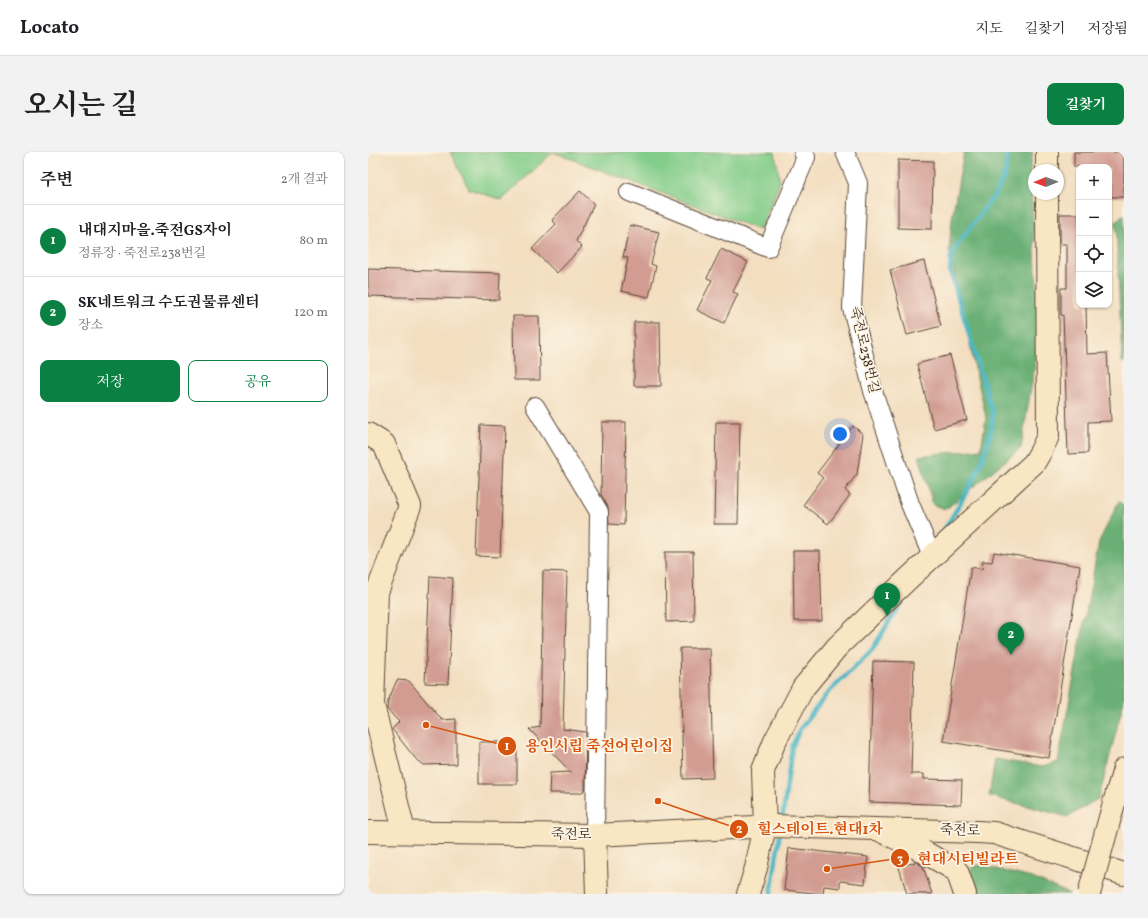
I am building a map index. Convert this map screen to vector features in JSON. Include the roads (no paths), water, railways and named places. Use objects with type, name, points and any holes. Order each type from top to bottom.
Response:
[{"type":"street","points":[[629,192],[768,248],[806,158],[803,152]]},
{"type":"street","name":"죽전로238번길","points":[[846,152],[858,183],[852,308],[873,391],[910,504],[930,551]]},
{"type":"street","points":[[1047,152],[1047,164]]},
{"type":"street","points":[[748,894],[756,868],[776,826],[764,771],[775,741],[803,688],[837,647],[909,578],[930,551],[1034,462],[1042,451],[1048,436],[1047,200]]},
{"type":"street","points":[[535,406],[599,512],[595,835],[597,894]]},
{"type":"street","points":[[368,434],[384,444],[410,506],[377,592],[373,705],[404,831]]},
{"type":"street","points":[[1090,894],[1124,771]]},
{"type":"street","name":"죽전로","points":[[368,832],[404,831],[595,835],[776,826],[994,833],[1124,874]]},
{"type":"street","points":[[874,828],[919,849],[957,871],[965,894]]},
{"type":"waterway","points":[[940,537],[966,493],[981,463],[991,431],[993,414],[950,271],[951,257],[958,244],[996,193],[1005,173],[1008,152]]},
{"type":"waterway","points":[[782,821],[792,747],[800,729],[827,694],[872,650],[906,594]]},
{"type":"waterway","points":[[771,894],[780,833]]},
{"type":"place","name":"내대지마을.죽전GS자이","points":[[887,616]]},
{"type":"place","name":"SK네트워크 수도권물류센터","points":[[1011,655]]},
{"type":"place","name":"용인시립 죽전어린이집","points":[[426,725]]},
{"type":"place","name":"힐스테이트.현대1차","points":[[658,801]]},
{"type":"place","name":"현대시티빌라트","points":[[827,869]]}]
